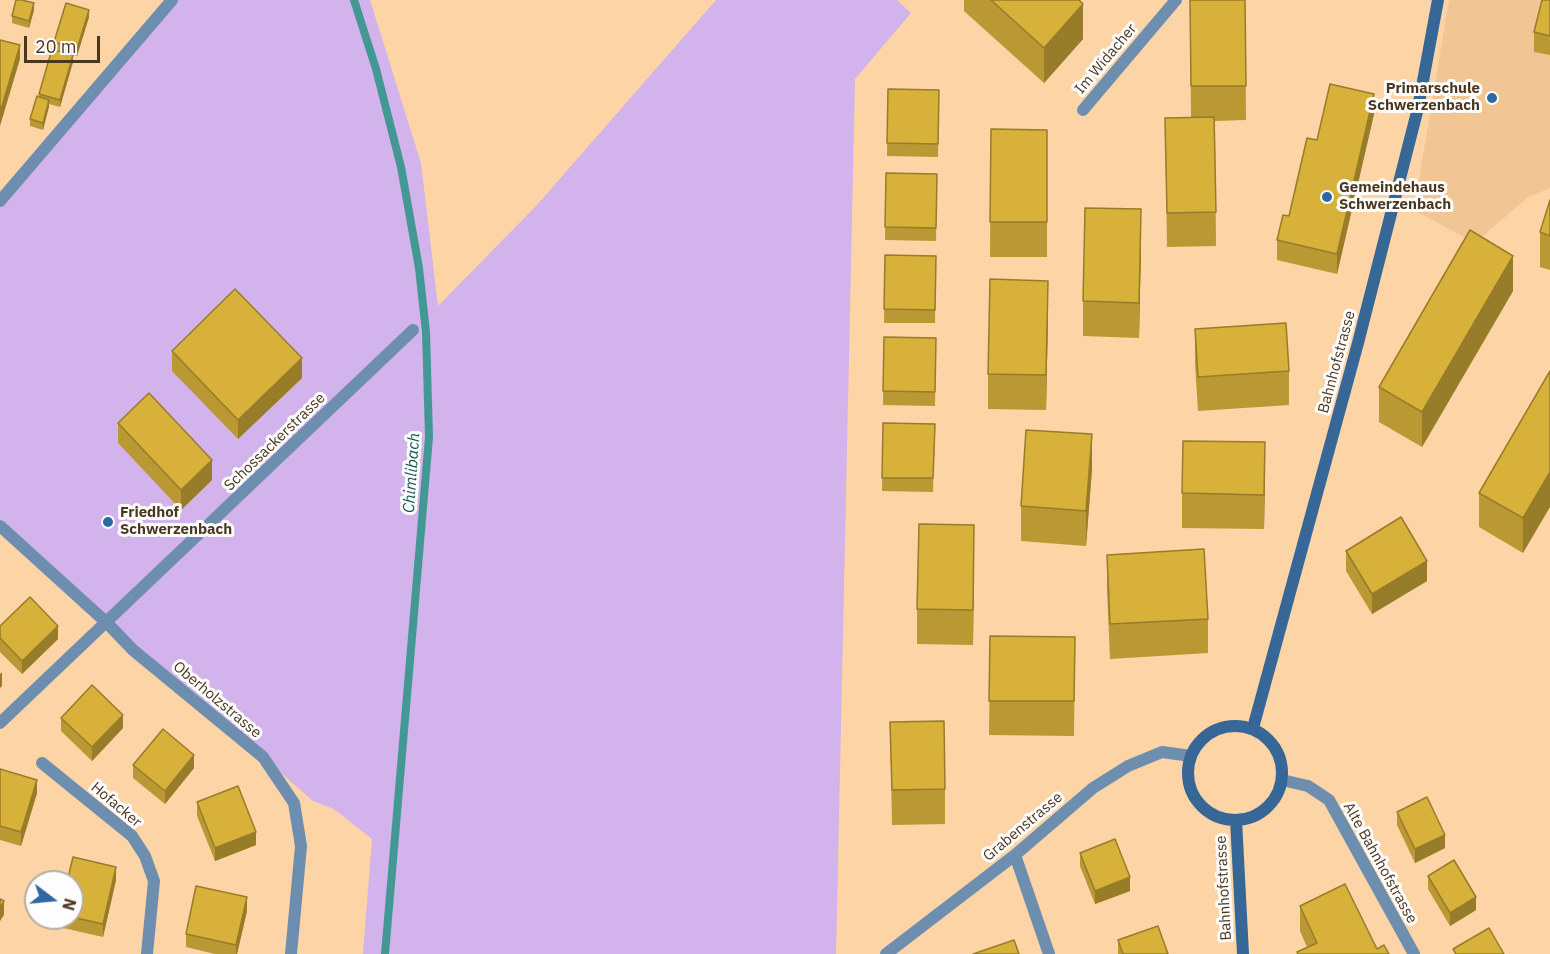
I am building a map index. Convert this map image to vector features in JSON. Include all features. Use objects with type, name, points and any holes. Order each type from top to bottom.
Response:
[{"type":"main road","name":"Bahnhofstrasse","points":[[1252,728],[1361,332],[1418,108],[1438,0]]},
{"type":"main road","points":[[1191,756],[1198,743],[1210,733],[1223,727],[1238,725],[1252,728],[1264,735],[1279,755],[1282,780]]},
{"type":"main road","name":"Bahnhofstrasse","points":[[1191,756],[1188,782],[1197,800],[1210,813],[1223,818],[1236,820],[1249,818],[1265,808],[1278,793],[1282,780]]},
{"type":"main road","name":"Bahnhofstrasse","points":[[1236,820],[1243,954]]},
{"type":"street","points":[[0,201],[172,0]]},
{"type":"street","name":"Im Widacher","points":[[1083,110],[1176,0]]},
{"type":"street","name":"Schossackerstrasse","points":[[0,723],[413,330]]},
{"type":"street","name":"Oberholzstrasse","points":[[0,526],[107,622],[133,650],[263,757],[294,803],[301,846],[291,954]]},
{"type":"street","name":"Grabenstrasse","points":[[886,954],[1015,855],[1093,788],[1128,766],[1162,752],[1191,756]]},
{"type":"street","name":"Hofacker","points":[[42,763],[132,836],[145,856],[154,881],[147,954]]},
{"type":"street","name":"Alte Bahnhofstrasse","points":[[1282,780],[1308,786],[1329,800],[1414,954]]},
{"type":"street","points":[[1015,855],[1049,954]]},
{"type":"shaded area","points":[[172,0],[370,0],[421,163],[438,306],[537,205],[716,0],[897,0],[911,13],[855,79],[836,954],[363,954],[372,839],[334,809],[313,801],[0,526],[0,201]]},
{"type":"shaded area","name":"Primarschule Schwerzenbach","points":[[1449,0],[1550,0],[1550,188],[1528,197],[1475,243],[1414,210]]},
{"type":"building","points":[[16,0],[34,3],[29,21],[12,16]]},
{"type":"building","points":[[991,0],[1079,0],[1083,4],[1044,48]]},
{"type":"building","points":[[1190,0],[1245,0],[1246,86],[1191,86]]},
{"type":"building","points":[[1542,0],[1550,0],[1550,36],[1534,32]]},
{"type":"building","points":[[66,3],[89,10],[77,49],[54,42]]},
{"type":"building","points":[[0,40],[20,45],[0,113]]},
{"type":"building","points":[[52,49],[73,55],[60,100],[39,94]]},
{"type":"building","name":"Gemeindehaus Schwerzenbach","points":[[1330,84],[1374,94],[1337,254],[1277,240],[1283,215],[1289,216],[1307,138],[1317,140]]},
{"type":"building","points":[[888,89],[939,90],[938,144],[887,143]]},
{"type":"building","points":[[37,96],[49,100],[43,123],[30,119]]},
{"type":"building","points":[[1214,117],[1216,212],[1167,213],[1165,118]]},
{"type":"building","points":[[991,129],[1047,130],[1047,222],[990,222]]},
{"type":"building","points":[[886,173],[937,174],[936,228],[885,227]]},
{"type":"building","points":[[1550,200],[1550,236],[1540,232]]},
{"type":"building","points":[[1085,208],[1141,209],[1139,303],[1083,301]]},
{"type":"building","points":[[1470,230],[1513,256],[1422,412],[1379,387]]},
{"type":"building","points":[[885,255],[936,256],[935,310],[884,309]]},
{"type":"building","points":[[990,279],[1048,281],[1046,375],[988,374]]},
{"type":"building","points":[[235,289],[302,358],[238,420],[172,351]]},
{"type":"building","points":[[1286,323],[1289,371],[1198,377],[1195,329]]},
{"type":"building","points":[[884,337],[936,338],[935,392],[883,391]]},
{"type":"building","points":[[1550,371],[1550,472],[1523,518],[1479,493]]},
{"type":"building","points":[[149,393],[212,460],[181,490],[118,423]]},
{"type":"building","points":[[883,423],[935,424],[933,478],[882,478]]},
{"type":"building","points":[[1026,430],[1092,434],[1086,511],[1021,506]]},
{"type":"building","points":[[1183,441],[1265,442],[1264,495],[1182,493]]},
{"type":"building","points":[[1401,517],[1427,561],[1372,594],[1346,551]]},
{"type":"building","points":[[919,524],[974,525],[973,610],[917,609]]},
{"type":"building","points":[[1204,549],[1208,619],[1110,624],[1107,555]]},
{"type":"building","points":[[30,597],[58,626],[22,661],[0,638],[0,626]]},
{"type":"building","points":[[990,636],[1075,637],[1074,701],[989,701]]},
{"type":"building","points":[[92,685],[123,715],[92,747],[61,718]]},
{"type":"building","points":[[944,721],[945,789],[892,790],[890,722]]},
{"type":"building","points":[[163,729],[194,755],[165,791],[133,765]]},
{"type":"building","points":[[0,769],[37,780],[21,832],[0,826]]},
{"type":"building","points":[[238,786],[256,832],[215,848],[197,802]]},
{"type":"building","points":[[1427,797],[1445,835],[1415,849],[1397,812]]},
{"type":"building","points":[[1115,839],[1130,877],[1095,891],[1080,853]]},
{"type":"building","points":[[73,857],[116,867],[103,924],[84,920],[84,870],[70,870]]},
{"type":"building","points":[[1454,860],[1476,897],[1450,913],[1428,876]]},
{"type":"building","points":[[1345,884],[1377,949],[1384,945],[1389,954],[1298,954],[1297,952],[1317,943],[1300,906]]},
{"type":"building","points":[[196,886],[247,897],[236,945],[186,934]]},
{"type":"building","points":[[1158,926],[1168,954],[1123,954],[1118,940]]},
{"type":"building","points":[[1489,928],[1504,954],[1456,954],[1453,949]]},
{"type":"building","points":[[1014,940],[1019,954],[973,954]]},
{"type":"waterway","name":"Chimlibach","points":[[354,0],[376,69],[401,167],[419,268],[426,332],[429,437],[385,954]]},
{"type":"place","name":"Primarschule Schwerzenbach","points":[[1492,98]]},
{"type":"place","name":"Gemeindehaus Schwerzenbach","points":[[1327,197]]},
{"type":"place","name":"Friedhof Schwerzenbach","points":[[108,522]]}]
